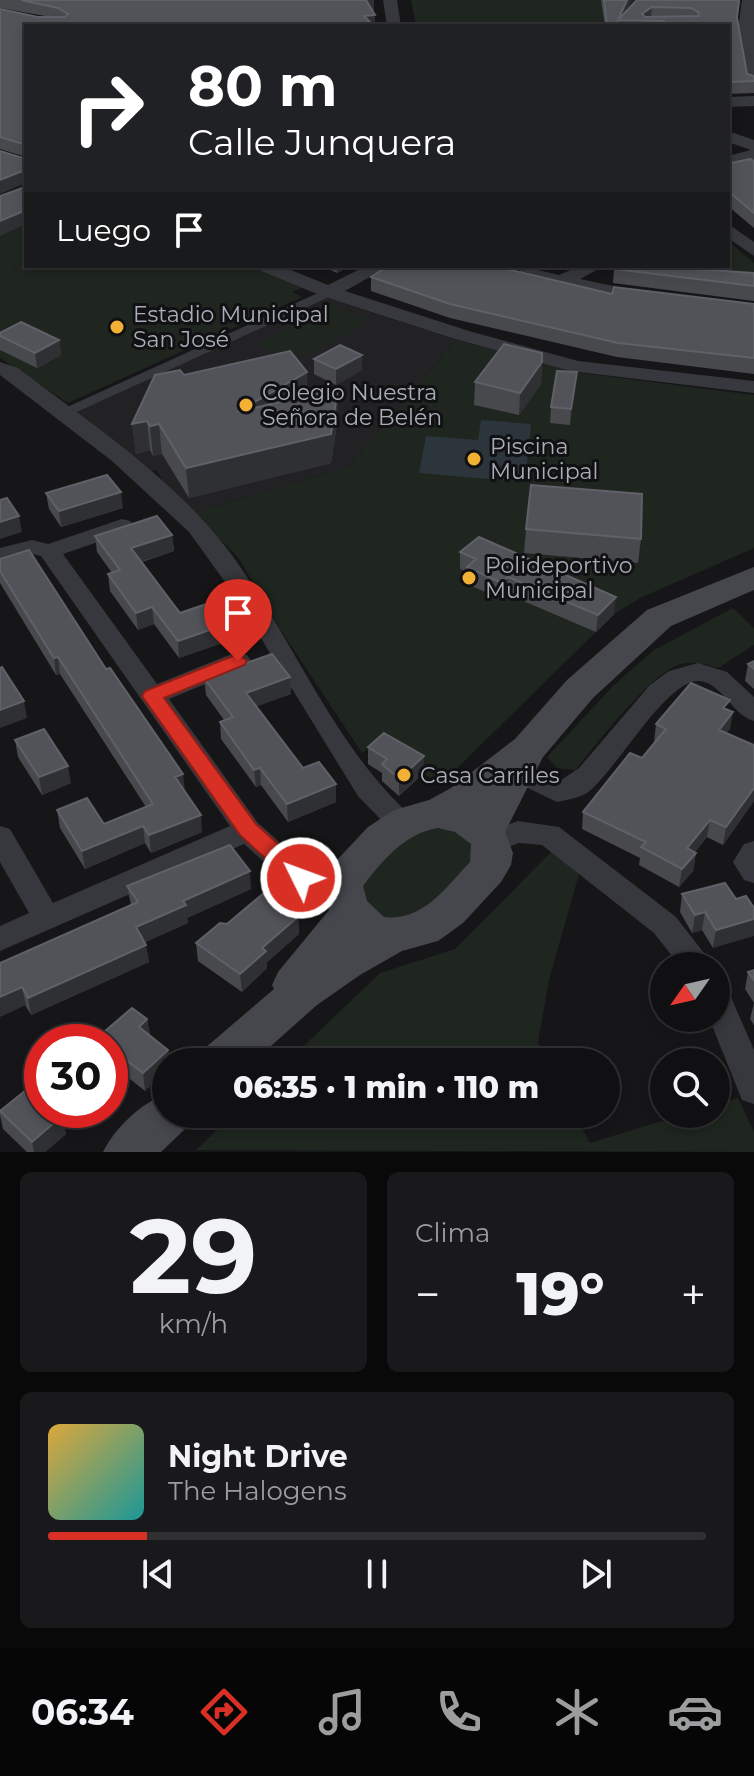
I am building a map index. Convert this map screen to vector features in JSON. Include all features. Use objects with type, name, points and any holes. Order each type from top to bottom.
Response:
[{"type":"main road","points":[[237,1048],[267,1019],[362,950],[391,937],[423,929],[452,909],[490,865],[488,837],[494,810],[523,760],[580,689],[659,618],[754,577]]},
{"type":"main road","points":[[267,1019],[346,898],[365,853],[419,818],[465,798],[523,760]]},
{"type":"main road","points":[[419,818],[460,816],[488,837]]},
{"type":"main road","points":[[346,898],[365,928],[391,937]]},
{"type":"main road","points":[[128,1152],[153,1128]]},
{"type":"street","points":[[390,0],[394,24]]},
{"type":"street","points":[[749,0],[754,84]]},
{"type":"street","points":[[730,28],[750,29]]},
{"type":"street","points":[[730,102],[754,101]]},
{"type":"street","points":[[730,159],[748,145]]},
{"type":"street","points":[[731,220],[754,251]]},
{"type":"street","points":[[270,268],[329,292],[462,335],[577,367],[754,387]]},
{"type":"street","points":[[62,413],[376,268]]},
{"type":"street","points":[[561,281],[590,268]]},
{"type":"street","points":[[525,273],[666,301]]},
{"type":"street","points":[[0,368],[11,372],[166,498],[216,550],[353,769],[380,806],[419,818]]},
{"type":"street","points":[[0,555],[32,547],[49,551],[122,526]]},
{"type":"street","points":[[49,551],[248,830],[301,878],[346,898]]},
{"type":"street","points":[[152,696],[238,661]]},
{"type":"street","points":[[523,760],[557,792],[576,786],[676,677],[696,671],[717,677],[754,712]]},
{"type":"street","points":[[0,939],[248,830]]},
{"type":"street","points":[[488,837],[518,832],[549,835],[665,925],[687,952]]},
{"type":"street","points":[[0,837],[47,918]]},
{"type":"street","points":[[754,852],[748,862],[754,872]]},
{"type":"street","points":[[730,1031],[754,1090]]},
{"type":"shaded area","points":[[411,0],[637,0],[642,24],[416,24]]},
{"type":"shaded area","name":"Estadio Municipal San José","points":[[24,203],[24,268],[258,268],[304,287],[292,292],[302,297],[68,403],[0,358],[0,216]]},
{"type":"shaded area","points":[[730,243],[754,263],[754,276],[675,268],[730,268]]},
{"type":"shaded area","name":"Colegio Nuestra Señora de Belén","points":[[328,298],[457,340],[347,467],[193,513],[166,488],[157,470],[148,472],[76,412]]},
{"type":"shaded area","points":[[332,305],[368,322],[293,361],[257,343]]},
{"type":"shaded area","name":"Polideportivo Municipal","points":[[457,340],[573,372],[754,395],[754,548],[640,598],[614,614],[441,784],[373,745],[362,753],[282,632],[238,557],[193,513],[347,467]]},
{"type":"shaded area","name":"Piscina Municipal","points":[[481,420],[531,424],[525,482],[419,473],[426,436],[478,440]]},
{"type":"shaded area","points":[[733,608],[754,628],[754,645],[718,668],[691,663],[669,670],[640,694],[575,770],[557,768],[547,757],[614,685],[654,650]]},
{"type":"shaded area","points":[[433,825],[459,831],[474,847],[466,876],[412,921],[380,919],[358,896],[369,866],[410,829]]},
{"type":"shaded area","points":[[552,851],[579,874],[549,980],[538,1042],[541,1048],[302,1048],[380,973],[455,949]]},
{"type":"shaded area","points":[[738,1098],[754,1132],[754,1152],[196,1150],[219,1128],[582,1128],[590,1143],[650,1125],[650,1128],[730,1128],[730,1101]]},
{"type":"building","points":[[21,0],[366,0],[375,15],[364,16],[372,24],[24,24],[24,144],[0,137],[0,9],[38,17],[65,17],[68,14],[58,8]]},
{"type":"building","points":[[604,0],[627,0],[616,24],[607,24]]},
{"type":"building","points":[[637,0],[739,0],[737,18],[747,74],[754,76],[754,81],[730,82],[730,24],[665,24],[664,21],[618,20]],"holes":[[[652,7],[691,8],[699,16],[645,17],[642,14]]]},
{"type":"building","points":[[0,151],[24,158],[24,170],[0,180]]},
{"type":"building","points":[[754,161],[754,213],[730,193],[731,163]]},
{"type":"building","points":[[24,187],[24,211],[0,221],[0,196]]},
{"type":"building","points":[[385,268],[502,268],[612,294],[614,287],[754,304],[754,358],[618,343],[450,304],[371,277]]},
{"type":"building","points":[[680,268],[754,273],[754,286],[614,269]]},
{"type":"building","points":[[21,322],[59,340],[35,353],[0,336],[0,333]]},
{"type":"building","points":[[504,344],[542,353],[542,362],[520,393],[475,382]]},
{"type":"building","points":[[340,345],[362,355],[336,369],[314,359]]},
{"type":"building","points":[[290,351],[307,372],[237,412],[338,388],[331,434],[186,468],[159,424],[150,426],[147,421],[132,424],[155,375],[180,370],[184,375]]},
{"type":"building","points":[[557,371],[577,372],[571,409],[551,407]]},
{"type":"building","points":[[107,475],[121,492],[59,511],[46,493]]},
{"type":"building","points":[[531,485],[642,494],[641,539],[526,529]]},
{"type":"building","points":[[7,498],[19,516],[0,522],[0,500]]},
{"type":"building","points":[[157,516],[172,535],[131,548],[180,613],[227,597],[244,618],[178,641],[152,607],[136,613],[108,574],[120,570],[95,536]]},
{"type":"building","points":[[479,537],[616,597],[598,615],[508,577],[502,583],[467,567],[476,559],[460,552]]},
{"type":"building","points":[[29,550],[106,669],[110,668],[183,774],[175,777],[201,815],[149,835],[143,826],[82,851],[57,810],[87,798],[104,824],[153,804],[58,657],[54,658],[0,571],[0,559]]},
{"type":"building","points":[[272,654],[290,677],[246,693],[303,768],[319,762],[336,784],[287,804],[260,768],[254,770],[220,722],[233,717],[204,678]]},
{"type":"building","points":[[0,668],[24,701],[0,710]]},
{"type":"building","points":[[691,683],[730,700],[723,708],[733,712],[719,730],[754,745],[754,788],[726,827],[710,820],[687,848],[696,853],[682,869],[641,847],[646,842],[583,812],[630,753],[642,758],[666,729],[656,724]]},
{"type":"building","points":[[44,729],[68,766],[39,777],[15,740]]},
{"type":"building","points":[[384,733],[424,756],[399,779],[382,764],[387,759],[368,747]]},
{"type":"building","points":[[230,845],[250,871],[183,901],[186,905],[136,927],[146,945],[28,998],[22,987],[0,997],[0,963],[138,902],[127,886]]},
{"type":"building","points":[[278,881],[297,894],[289,900],[297,905],[290,911],[299,916],[262,948],[266,951],[240,974],[196,943],[220,923],[227,924]]},
{"type":"building","points":[[725,883],[736,899],[746,896],[754,908],[754,919],[716,930],[705,912],[695,915],[682,894]]},
{"type":"building","points":[[132,1008],[147,1019],[139,1027],[165,1048],[152,1048],[152,1065],[143,1073],[128,1062],[128,1024],[113,1024]]},
{"type":"building","points":[[24,1092],[24,1128],[48,1128],[32,1142],[0,1111]]},
{"type":"place","name":"Estadio Municipal San José","points":[[117,327]]},
{"type":"place","name":"Colegio Nuestra Señora de Belén","points":[[246,405]]},
{"type":"place","name":"Piscina Municipal","points":[[474,459]]},
{"type":"place","name":"Polideportivo Municipal","points":[[469,578]]},
{"type":"place","name":"Casa Carriles","points":[[404,775]]},
{"type":"route","points":[[238,661],[152,696],[248,830],[301,878]]}]
